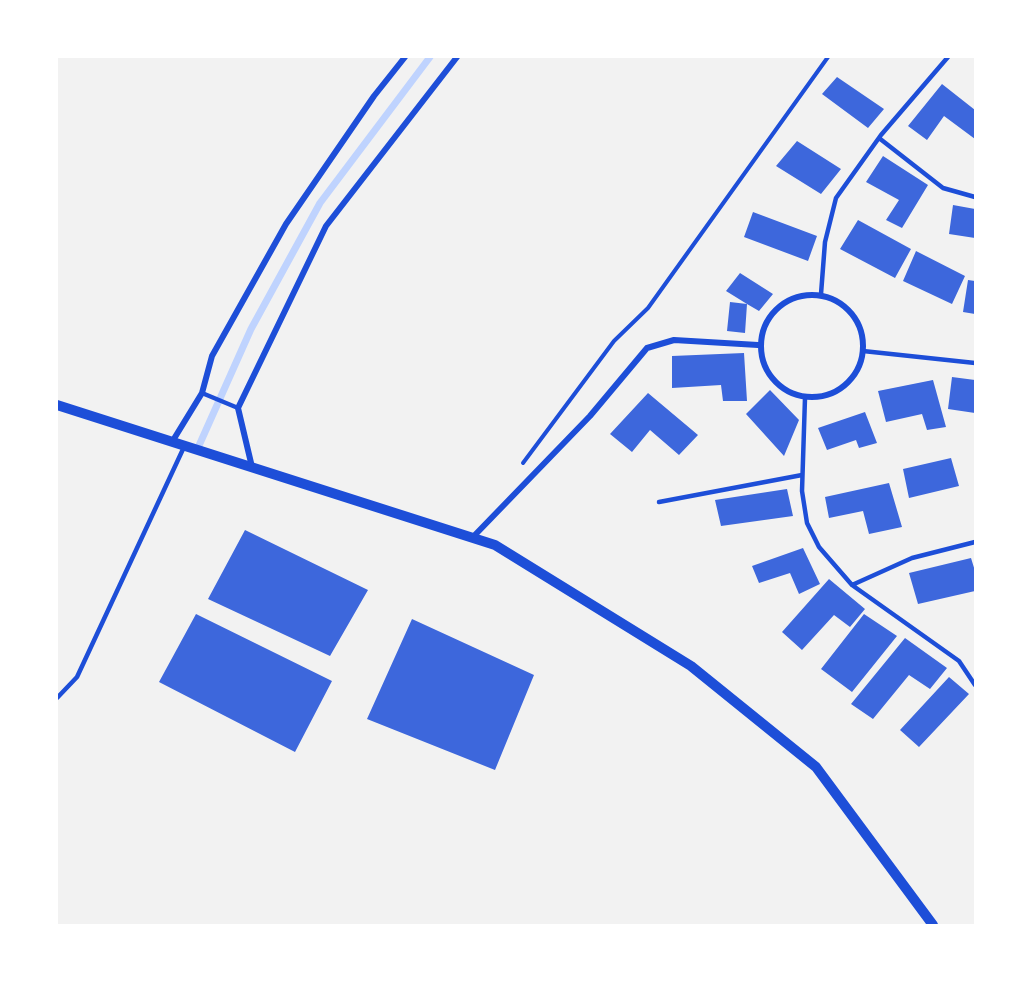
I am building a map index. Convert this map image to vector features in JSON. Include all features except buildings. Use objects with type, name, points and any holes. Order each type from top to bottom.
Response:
[{"type":"street","points":[[172,442],[205,394],[212,356],[286,224],[374,96],[405,57]]},
{"type":"street","points":[[252,468],[238,408],[326,226],[457,57]]},
{"type":"street","points":[[821,294],[840,303],[854,316],[860,330],[863,351],[857,372],[843,388],[823,398],[805,398],[788,391],[775,380],[762,362],[758,345],[765,322],[777,309],[790,300],[821,294]]},
{"type":"street","points":[[472,538],[590,416],[647,348],[674,340],[758,345]]},
{"type":"street","points":[[57,405],[495,545],[691,666],[816,767],[933,925]]},
{"type":"lane","points":[[821,294],[825,242],[836,198],[879,138],[948,57]]},
{"type":"lane","points":[[879,138],[943,188],[975,197]]},
{"type":"lane","points":[[863,351],[975,363]]},
{"type":"lane","points":[[205,394],[238,408]]},
{"type":"lane","points":[[805,398],[802,475],[807,523],[819,547],[852,585],[959,661],[975,686]]},
{"type":"lane","points":[[57,698],[77,677],[185,446]]},
{"type":"lane","points":[[660,502],[802,475]]},
{"type":"lane","points":[[852,585],[912,558],[975,542]]},
{"type":"path","points":[[516,472],[614,342],[648,308],[828,57]]},
{"type":"waterway","points":[[197,450],[251,329],[320,203],[430,57]]}]
